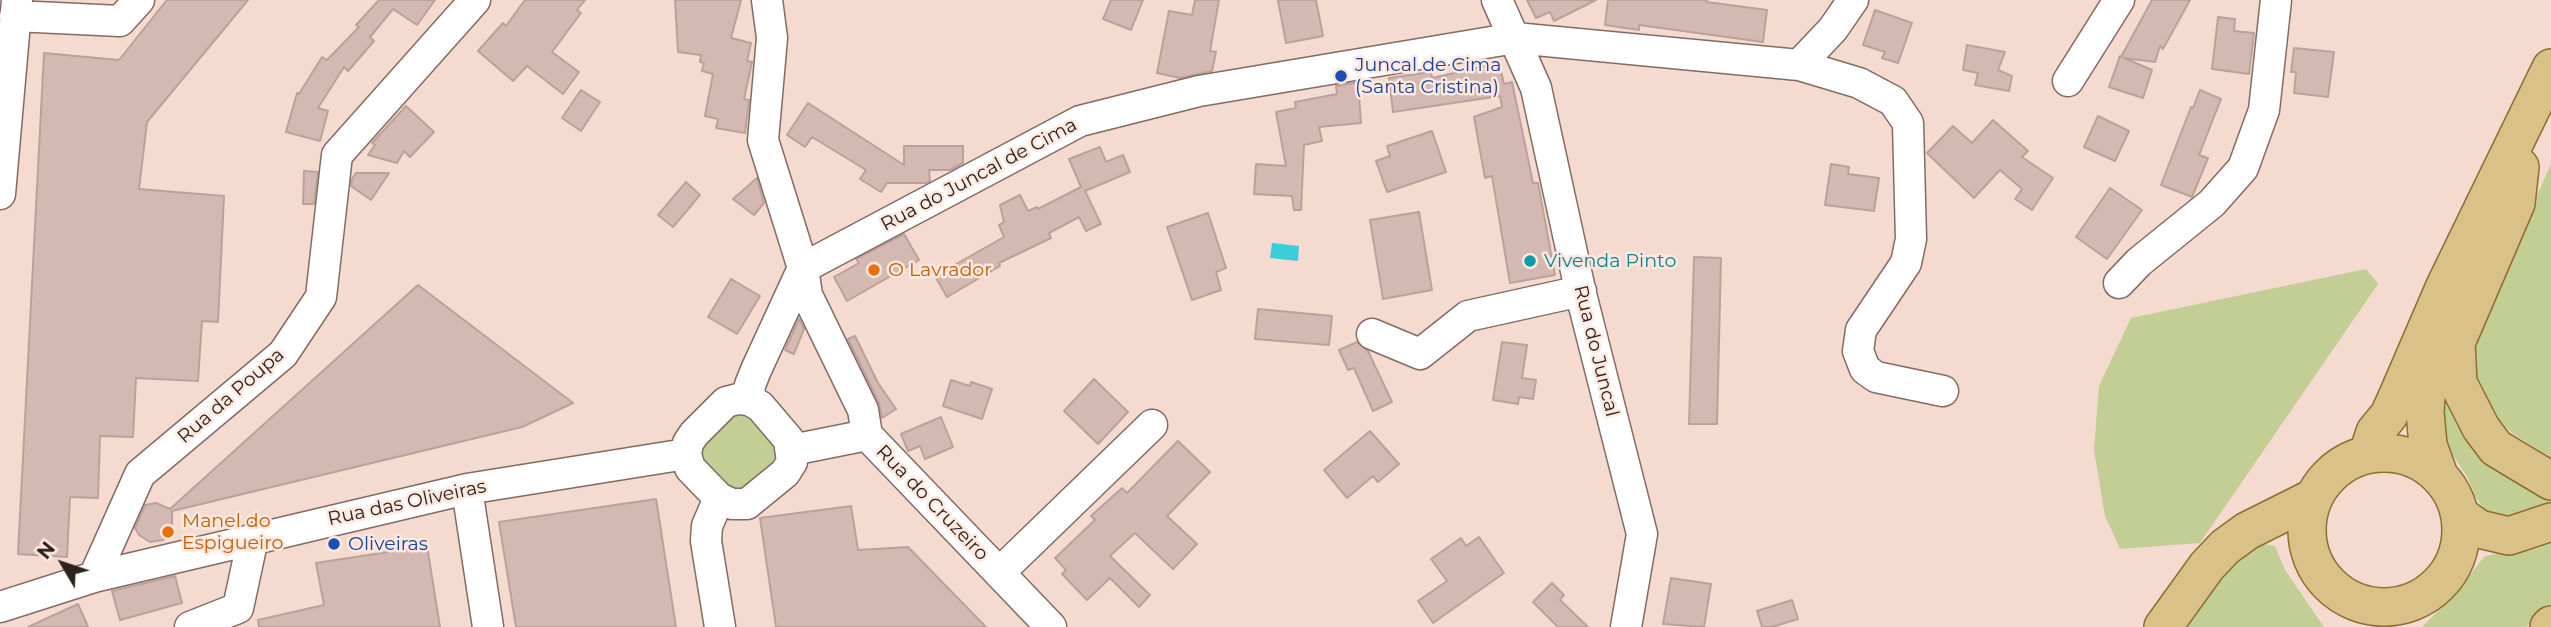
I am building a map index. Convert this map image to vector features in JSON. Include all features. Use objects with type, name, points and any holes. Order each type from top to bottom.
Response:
[{"type":"main road","points":[[2368,453],[2375,432],[2389,415],[2451,273],[2551,68]]},
{"type":"main road","points":[[2407,627],[2426,595],[2443,580],[2455,561],[2461,539],[2461,516],[2448,486],[2438,473],[2428,445],[2425,412],[2427,382],[2437,350],[2551,96]]},
{"type":"main road","points":[[2520,167],[2516,203],[2456,343],[2458,383],[2481,428],[2496,448],[2551,481]]},
{"type":"main road","points":[[2426,595],[2405,604],[2382,608],[2360,604],[2345,610],[2312,561],[2306,541],[2307,519],[2313,498],[2326,477],[2345,462],[2368,453],[2393,452],[2417,459],[2438,473]]},
{"type":"main road","points":[[2164,627],[2207,566],[2225,547],[2246,531],[2313,498]]},
{"type":"main road","points":[[2461,516],[2479,529],[2509,536],[2551,522]]},
{"type":"street","points":[[0,194],[16,8],[120,22],[139,0]]},
{"type":"street","name":"Rua da Poupa","points":[[93,577],[140,474],[283,354],[306,320],[321,297],[337,155],[475,0]]},
{"type":"street","points":[[767,0],[772,38],[764,140],[803,268],[807,295],[863,410],[867,436]]},
{"type":"street","name":"Rua do Juncal","points":[[1497,0],[1536,88],[1581,291],[1642,534],[1626,627]]},
{"type":"street","points":[[1799,65],[1833,29],[1853,0]]},
{"type":"street","points":[[2068,81],[2119,0]]},
{"type":"street","points":[[2119,283],[2139,262],[2212,203],[2243,168],[2264,110],[2276,0]]},
{"type":"street","name":"Rua do Juncal de Cima","points":[[803,268],[1080,121],[1199,91],[1515,38],[1799,65],[1859,83],[1893,101],[1908,123],[1911,239],[1906,264],[1861,330],[1858,351],[1865,369],[1876,377],[1942,391]]},
{"type":"street","points":[[749,400],[750,385],[756,370],[803,268]]},
{"type":"street","points":[[1372,334],[1420,354],[1468,316],[1581,291]]},
{"type":"street","points":[[738,399],[749,400],[761,406],[789,440],[792,450],[792,462],[785,473],[747,504],[732,504],[719,498],[690,468],[687,454],[688,443],[694,434],[726,402],[738,399]]},
{"type":"street","points":[[999,573],[1152,425]]},
{"type":"street","name":"Rua do Cruzeiro","points":[[792,450],[867,436],[1051,627]]},
{"type":"street","name":"Rua das Oliveiras","points":[[93,577],[467,489],[687,454]]},
{"type":"street","points":[[467,489],[488,627]]},
{"type":"street","points":[[719,498],[708,526],[706,541],[720,627]]},
{"type":"street","points":[[190,627],[238,608],[253,538]]},
{"type":"street","points":[[0,607],[93,577]]},
{"type":"green space","points":[[2551,164],[2551,458],[2512,433],[2491,412],[2473,377],[2473,335]]},
{"type":"green space","points":[[2366,269],[2378,284],[2200,543],[2120,549],[2105,516],[2094,450],[2099,386],[2131,318]]},
{"type":"green space","points":[[2441,375],[2551,494],[2551,505],[2532,514],[2497,518],[2484,509],[2468,478],[2440,436]]},
{"type":"green space","points":[[731,411],[746,411],[779,445],[781,459],[743,493],[734,493],[700,462],[699,447]]},
{"type":"green space","points":[[2551,536],[2551,608],[2526,627],[2422,627],[2452,597],[2485,556],[2531,547]]},
{"type":"green space","points":[[2257,543],[2275,546],[2285,570],[2324,627],[2171,627],[2209,574]]},
{"type":"water","points":[[1272,243],[1299,246],[1298,261],[1270,258]]},
{"type":"building","points":[[167,0],[248,0],[147,122],[139,189],[224,196],[218,322],[202,321],[198,381],[136,378],[133,437],[100,436],[98,498],[70,497],[67,557],[18,554],[44,53],[119,60]]},
{"type":"building","points":[[379,0],[435,0],[417,25],[393,9],[370,37],[374,41],[348,71],[344,67],[318,108],[328,111],[320,141],[286,132],[297,93],[299,94],[322,57],[327,60],[359,27],[356,25]]},
{"type":"building","points":[[525,0],[585,0],[577,10],[581,13],[552,52],[579,72],[563,94],[527,66],[513,81],[478,51],[503,23],[506,26]]},
{"type":"building","points":[[675,0],[741,0],[731,38],[751,43],[747,61],[752,62],[744,99],[749,100],[745,133],[716,128],[718,119],[705,116],[713,74],[702,71],[704,63],[700,62],[701,55],[678,52]]},
{"type":"building","points":[[1111,0],[1143,0],[1131,30],[1103,19]]},
{"type":"building","points":[[1195,0],[1219,0],[1210,51],[1216,52],[1212,71],[1180,78],[1157,73],[1169,11],[1192,15]]},
{"type":"building","points":[[1278,0],[1316,0],[1323,36],[1286,43]]},
{"type":"building","points":[[1527,0],[1596,0],[1554,21],[1550,12],[1536,18]]},
{"type":"building","points":[[1608,0],[1707,0],[1767,10],[1763,42],[1639,25],[1639,30],[1605,25]]},
{"type":"building","points":[[2152,0],[2190,0],[2163,49],[2160,46],[2155,62],[2124,58],[2152,70],[2143,98],[2109,87],[2120,56]]},
{"type":"building","points":[[1875,10],[1912,23],[1898,63],[1882,58],[1885,52],[1863,45]]},
{"type":"building","points":[[2218,17],[2235,19],[2234,31],[2254,33],[2249,74],[2212,69]]},
{"type":"building","points":[[1967,45],[2005,52],[1998,70],[2012,76],[2009,91],[1975,85],[1978,73],[1963,70]]},
{"type":"building","points":[[2294,48],[2334,52],[2328,97],[2294,93],[2296,72],[2291,72]]},
{"type":"building","points":[[1499,63],[1504,84],[1512,82],[1533,183],[1538,183],[1555,275],[1510,283],[1492,176],[1485,178],[1474,117],[1502,107],[1500,96],[1393,112],[1389,78],[1431,72],[1432,78]]},
{"type":"building","points":[[1358,82],[1361,123],[1319,127],[1322,141],[1304,145],[1301,210],[1294,210],[1292,196],[1254,194],[1256,164],[1286,166],[1276,112],[1296,108],[1295,102],[1337,94],[1336,86]]},
{"type":"building","points":[[581,90],[600,102],[581,131],[562,118]]},
{"type":"building","points":[[2200,90],[2221,99],[2199,155],[2208,158],[2192,197],[2161,185]]},
{"type":"building","points":[[808,103],[904,165],[904,146],[963,146],[963,163],[950,170],[929,170],[930,181],[926,183],[887,183],[881,192],[860,179],[866,170],[812,137],[805,147],[787,135]]},
{"type":"building","points":[[406,106],[434,132],[410,157],[404,151],[397,163],[368,155],[375,145],[372,143]]},
{"type":"building","points":[[2098,116],[2129,131],[2115,161],[2084,147]]},
{"type":"building","points":[[1993,120],[2028,151],[2022,157],[2053,178],[2032,210],[2015,199],[2022,189],[2000,170],[1974,198],[1927,153],[1953,126],[1972,143]]},
{"type":"building","points":[[1432,131],[1446,172],[1387,192],[1376,161],[1390,156],[1387,146]]},
{"type":"building","points":[[1100,147],[1106,162],[1123,155],[1130,172],[1085,191],[1101,224],[1086,231],[1079,217],[1049,233],[1051,238],[999,263],[1000,266],[947,297],[935,276],[1004,237],[999,225],[1004,222],[1000,205],[1020,195],[1028,211],[1037,207],[1038,209],[1081,187],[1069,159]]},
{"type":"building","points":[[1831,164],[1849,167],[1848,174],[1879,178],[1874,211],[1825,205]]},
{"type":"building","points":[[304,171],[318,172],[314,204],[303,204]]},
{"type":"building","points":[[356,173],[389,173],[371,200],[351,186]]},
{"type":"building","points":[[757,178],[764,203],[754,215],[733,199]]},
{"type":"building","points":[[686,182],[700,195],[673,227],[658,215]]},
{"type":"building","points":[[2110,188],[2142,210],[2107,259],[2076,237]]},
{"type":"building","points":[[1419,212],[1432,290],[1383,299],[1370,220]]},
{"type":"building","points":[[1208,213],[1226,268],[1216,272],[1221,290],[1192,300],[1167,227]]},
{"type":"building","name":"O Lavrador","points":[[904,234],[919,260],[847,301],[834,277],[859,263],[856,259]]},
{"type":"building","points":[[1694,257],[1721,258],[1717,424],[1689,424]]},
{"type":"building","points":[[731,279],[760,296],[737,334],[708,317]]},
{"type":"building","points":[[418,285],[573,403],[522,427],[172,511],[172,530],[163,540],[150,542],[139,535],[135,528],[145,505],[156,503],[170,509]]},
{"type":"building","points":[[1258,309],[1332,316],[1329,345],[1255,339]]},
{"type":"building","points":[[799,319],[804,329],[794,354],[785,350]]},
{"type":"building","points":[[855,336],[878,383],[896,409],[882,418],[879,403],[848,339]]},
{"type":"building","points":[[1357,342],[1368,351],[1392,402],[1373,411],[1354,368],[1348,370],[1339,350]]},
{"type":"building","points":[[1502,342],[1527,345],[1522,378],[1536,380],[1533,399],[1519,397],[1518,404],[1493,400]]},
{"type":"building","points":[[1094,379],[1128,412],[1098,444],[1064,411]]},
{"type":"building","points":[[951,380],[970,386],[971,382],[992,389],[982,419],[943,406]]},
{"type":"building","points":[[941,417],[953,447],[925,459],[920,446],[908,451],[901,434]]},
{"type":"building","points":[[1370,431],[1399,464],[1378,482],[1373,476],[1347,498],[1324,470]]},
{"type":"building","points":[[1178,441],[1210,472],[1167,516],[1197,544],[1173,569],[1135,533],[1110,556],[1150,595],[1139,607],[1110,578],[1087,600],[1062,574],[1066,570],[1055,558],[1095,520],[1091,516],[1122,488],[1127,493]]},
{"type":"building","points":[[656,499],[676,627],[516,627],[499,522]]},
{"type":"building","points":[[851,506],[858,550],[908,547],[986,627],[776,627],[760,518]]},
{"type":"building","points":[[1479,537],[1504,573],[1433,623],[1418,601],[1447,581],[1431,559],[1461,538],[1466,546]]},
{"type":"building","points":[[427,546],[440,627],[259,627],[258,620],[324,605],[316,563]]},
{"type":"building","points":[[175,576],[182,603],[120,620],[112,591]]},
{"type":"building","points":[[1671,578],[1711,584],[1704,627],[1663,624]]},
{"type":"building","points":[[1552,583],[1564,595],[1560,600],[1588,627],[1558,627],[1533,602]]},
{"type":"building","points":[[1792,600],[1798,619],[1772,627],[1762,627],[1757,611]]},
{"type":"building","points":[[78,604],[88,627],[28,627]]},
{"type":"place","name":"Juncal de Cima (Santa Cristina)","points":[[1341,76]]},
{"type":"place","name":"Vivenda Pinto","points":[[1530,261]]},
{"type":"place","name":"O Lavrador","points":[[874,270]]},
{"type":"place","name":"Manel do Espigueiro","points":[[168,532]]},
{"type":"place","name":"Oliveiras","points":[[334,544]]}]
